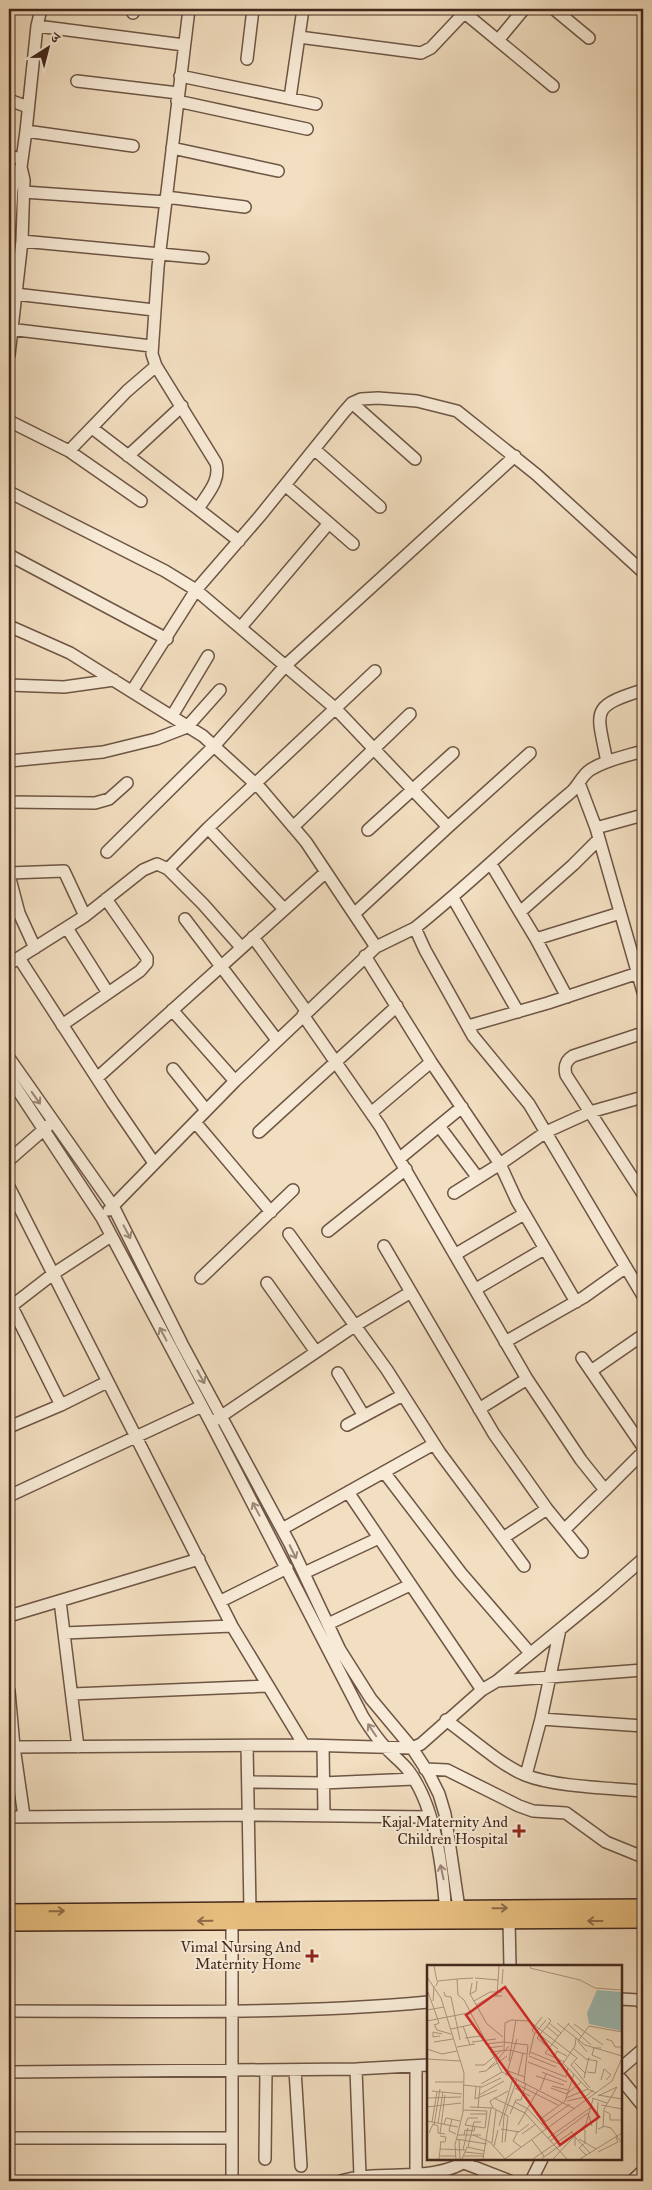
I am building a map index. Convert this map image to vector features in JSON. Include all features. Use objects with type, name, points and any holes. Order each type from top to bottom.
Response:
[{"type":"main road","points":[[9,1912],[453,1915],[643,1907]]},
{"type":"main road","points":[[9,1923],[232,1915],[250,1910],[453,1915],[509,1920],[643,1920]]},
{"type":"street","points":[[9,237],[12,190],[15,176],[21,163],[37,26],[41,9]]},
{"type":"street","points":[[189,9],[151,346],[156,366],[216,463],[218,472],[216,481],[198,509]]},
{"type":"street","points":[[247,59],[253,9]]},
{"type":"street","points":[[290,98],[303,9]]},
{"type":"street","points":[[499,39],[524,9]]},
{"type":"street","points":[[554,9],[589,38]]},
{"type":"street","points":[[299,38],[421,53],[431,48],[463,10],[554,86]]},
{"type":"street","points":[[37,26],[184,45]]},
{"type":"street","points":[[180,76],[316,104]]},
{"type":"street","points":[[77,81],[178,97],[307,129]]},
{"type":"street","points":[[9,100],[28,107]]},
{"type":"street","points":[[26,131],[133,146]]},
{"type":"street","points":[[172,148],[278,171]]},
{"type":"street","points":[[9,156],[21,163],[24,180],[22,241],[10,329],[9,356]]},
{"type":"street","points":[[24,192],[166,200],[245,207]]},
{"type":"street","points":[[22,241],[203,258]]},
{"type":"street","points":[[15,294],[154,310]]},
{"type":"street","points":[[10,329],[151,346]]},
{"type":"street","points":[[69,452],[127,391],[156,366]]},
{"type":"street","points":[[132,691],[167,639],[196,590],[239,541],[352,403],[361,399],[378,398],[442,406],[457,411],[514,456],[643,572]]},
{"type":"street","points":[[352,403],[415,459]]},
{"type":"street","points":[[128,456],[182,406]]},
{"type":"street","points":[[9,421],[69,452],[141,501]]},
{"type":"street","points":[[92,428],[239,541]]},
{"type":"street","points":[[314,449],[380,507]]},
{"type":"street","points":[[106,852],[214,746],[286,665],[514,456]]},
{"type":"street","points":[[285,485],[353,544]]},
{"type":"street","points":[[9,492],[165,571],[196,590],[336,709],[448,827]]},
{"type":"street","points":[[241,628],[329,523]]},
{"type":"street","points":[[9,555],[167,639]]},
{"type":"street","points":[[9,626],[70,653],[203,736],[256,785],[293,827],[326,872],[376,947]]},
{"type":"street","points":[[172,716],[208,656]]},
{"type":"street","points":[[168,869],[208,828],[375,672]]},
{"type":"street","points":[[9,685],[64,687],[114,680]]},
{"type":"street","points":[[9,760],[103,752],[156,739],[187,727],[220,690]]},
{"type":"street","points":[[607,762],[599,720],[601,712],[605,706],[614,700],[643,690]]},
{"type":"street","points":[[293,827],[410,714]]},
{"type":"street","points":[[102,1218],[235,1081],[376,947],[415,928],[454,898],[579,783],[590,770],[607,762],[643,752]]},
{"type":"street","points":[[368,830],[453,753]]},
{"type":"street","points":[[354,914],[530,753]]},
{"type":"street","points":[[9,802],[95,803],[109,799],[127,783]]},
{"type":"street","points":[[579,783],[597,834],[643,992]]},
{"type":"street","points":[[520,912],[573,865],[597,834],[643,815]]},
{"type":"street","points":[[208,828],[284,909]]},
{"type":"street","points":[[9,964],[67,928],[153,864],[168,869],[204,904],[241,947]]},
{"type":"street","points":[[491,864],[536,939],[566,997]]},
{"type":"street","points":[[35,948],[20,913],[9,874],[64,871],[84,916]]},
{"type":"street","points":[[97,1078],[326,872]]},
{"type":"street","points":[[454,898],[518,1012]]},
{"type":"street","points":[[62,1025],[140,972],[148,963],[147,958],[106,899]]},
{"type":"street","points":[[536,939],[620,913]]},
{"type":"street","points":[[185,919],[277,1040]]},
{"type":"street","points":[[67,928],[108,993]]},
{"type":"street","points":[[415,928],[425,950],[473,1036],[529,1104],[643,1296]]},
{"type":"street","points":[[253,937],[400,1158],[528,1379],[581,1460],[605,1490]]},
{"type":"street","points":[[366,956],[431,1062],[500,1164],[524,1214],[576,1302]]},
{"type":"street","points":[[19,958],[154,1163]]},
{"type":"street","points":[[468,1026],[518,1012],[638,973]]},
{"type":"street","points":[[259,1132],[397,1006]]},
{"type":"street","points":[[172,1010],[235,1081]]},
{"type":"street","points":[[643,1033],[577,1054],[566,1063],[564,1068],[566,1076],[590,1112],[639,1176],[643,1194]]},
{"type":"street","points":[[9,1058],[11,1072],[44,1130],[102,1218],[364,1717],[386,1748],[407,1769],[414,1779],[430,1817],[444,1885],[453,1915]]},
{"type":"street","points":[[371,1113],[431,1062]]},
{"type":"street","points":[[173,1069],[206,1110]]},
{"type":"street","points":[[11,1072],[53,1122],[113,1206],[136,1248],[182,1344],[282,1529],[340,1650],[371,1699],[412,1748],[439,1794],[445,1814],[453,1915]]},
{"type":"street","points":[[454,1193],[546,1132],[590,1112],[643,1097]]},
{"type":"street","points":[[400,1158],[462,1107]]},
{"type":"street","points":[[9,1160],[53,1122]]},
{"type":"street","points":[[195,1122],[271,1212]]},
{"type":"street","points":[[439,1126],[478,1178]]},
{"type":"street","points":[[328,1231],[406,1169]]},
{"type":"street","points":[[9,1187],[107,1382],[138,1437],[232,1626],[304,1746]]},
{"type":"street","points":[[201,1278],[293,1190]]},
{"type":"street","points":[[456,1254],[524,1214]]},
{"type":"street","points":[[289,1234],[356,1326],[434,1444],[524,1566]]},
{"type":"street","points":[[61,1405],[10,1305],[111,1236]]},
{"type":"street","points":[[384,1246],[494,1434],[547,1508],[582,1552]]},
{"type":"street","points":[[476,1289],[544,1248]]},
{"type":"street","points":[[505,1342],[576,1302],[626,1267]]},
{"type":"street","points":[[266,1283],[316,1352]]},
{"type":"street","points":[[211,1423],[316,1352],[411,1292]]},
{"type":"street","points":[[591,1371],[643,1335]]},
{"type":"street","points":[[582,1358],[643,1447]]},
{"type":"street","points":[[338,1373],[364,1416]]},
{"type":"street","points":[[479,1408],[528,1379]]},
{"type":"street","points":[[9,1427],[61,1405],[107,1382]]},
{"type":"street","points":[[347,1425],[403,1395]]},
{"type":"street","points":[[9,1496],[202,1406]]},
{"type":"street","points":[[282,1529],[434,1444]]},
{"type":"street","points":[[564,1530],[643,1452]]},
{"type":"street","points":[[384,1472],[461,1573],[530,1653]]},
{"type":"street","points":[[348,1492],[482,1690]]},
{"type":"street","points":[[503,1538],[547,1508]]},
{"type":"street","points":[[304,1573],[378,1538]]},
{"type":"street","points":[[9,1616],[199,1558]]},
{"type":"street","points":[[14,1747],[323,1746],[412,1748],[421,1744],[446,1720],[482,1690],[497,1681],[643,1558]]},
{"type":"street","points":[[221,1602],[287,1568]]},
{"type":"street","points":[[328,1624],[410,1585]]},
{"type":"street","points":[[60,1601],[73,1694],[78,1747]]},
{"type":"street","points":[[64,1633],[232,1626]]},
{"type":"street","points":[[526,1775],[541,1719],[560,1629]]},
{"type":"street","points":[[497,1681],[643,1670]]},
{"type":"street","points":[[73,1694],[267,1686]]},
{"type":"street","points":[[9,1691],[14,1747],[24,1816]]},
{"type":"street","points":[[541,1719],[643,1726]]},
{"type":"street","points":[[446,1720],[507,1765],[526,1775],[553,1782],[643,1791]]},
{"type":"street","points":[[247,1746],[250,1815],[250,1910]]},
{"type":"street","points":[[323,1746],[324,1816]]},
{"type":"street","points":[[425,1768],[448,1770],[519,1806],[533,1811],[566,1813],[606,1842],[642,1855]]},
{"type":"street","points":[[248,1782],[323,1783],[414,1779]]},
{"type":"street","points":[[9,1818],[24,1816],[250,1815],[430,1817]]},
{"type":"street","points":[[232,1915],[232,2181]]},
{"type":"street","points":[[509,1920],[510,1965]]},
{"type":"street","points":[[622,1999],[638,2000],[643,2004]]},
{"type":"street","points":[[9,2011],[232,2011],[364,2008],[427,2002]]},
{"type":"street","points":[[622,2067],[643,2049]]},
{"type":"street","points":[[9,2072],[356,2069],[427,2065]]},
{"type":"street","points":[[416,2066],[416,2173]]},
{"type":"street","points":[[356,2069],[360,2176]]},
{"type":"street","points":[[265,2159],[266,2070]]},
{"type":"street","points":[[295,2070],[301,2166]]},
{"type":"street","points":[[622,2080],[643,2106]]},
{"type":"street","points":[[9,2138],[232,2138]]},
{"type":"street","points":[[531,2181],[542,2160]]},
{"type":"street","points":[[345,2181],[360,2176],[447,2170],[467,2161],[510,2181]]},
{"type":"street","points":[[632,2181],[643,2171]]},
{"type":"place","name":"Kajal Maternity And Children Hospital","points":[[519,1831]]},
{"type":"place","name":"Vimal Nursing And Maternity Home","points":[[312,1956]]}]
